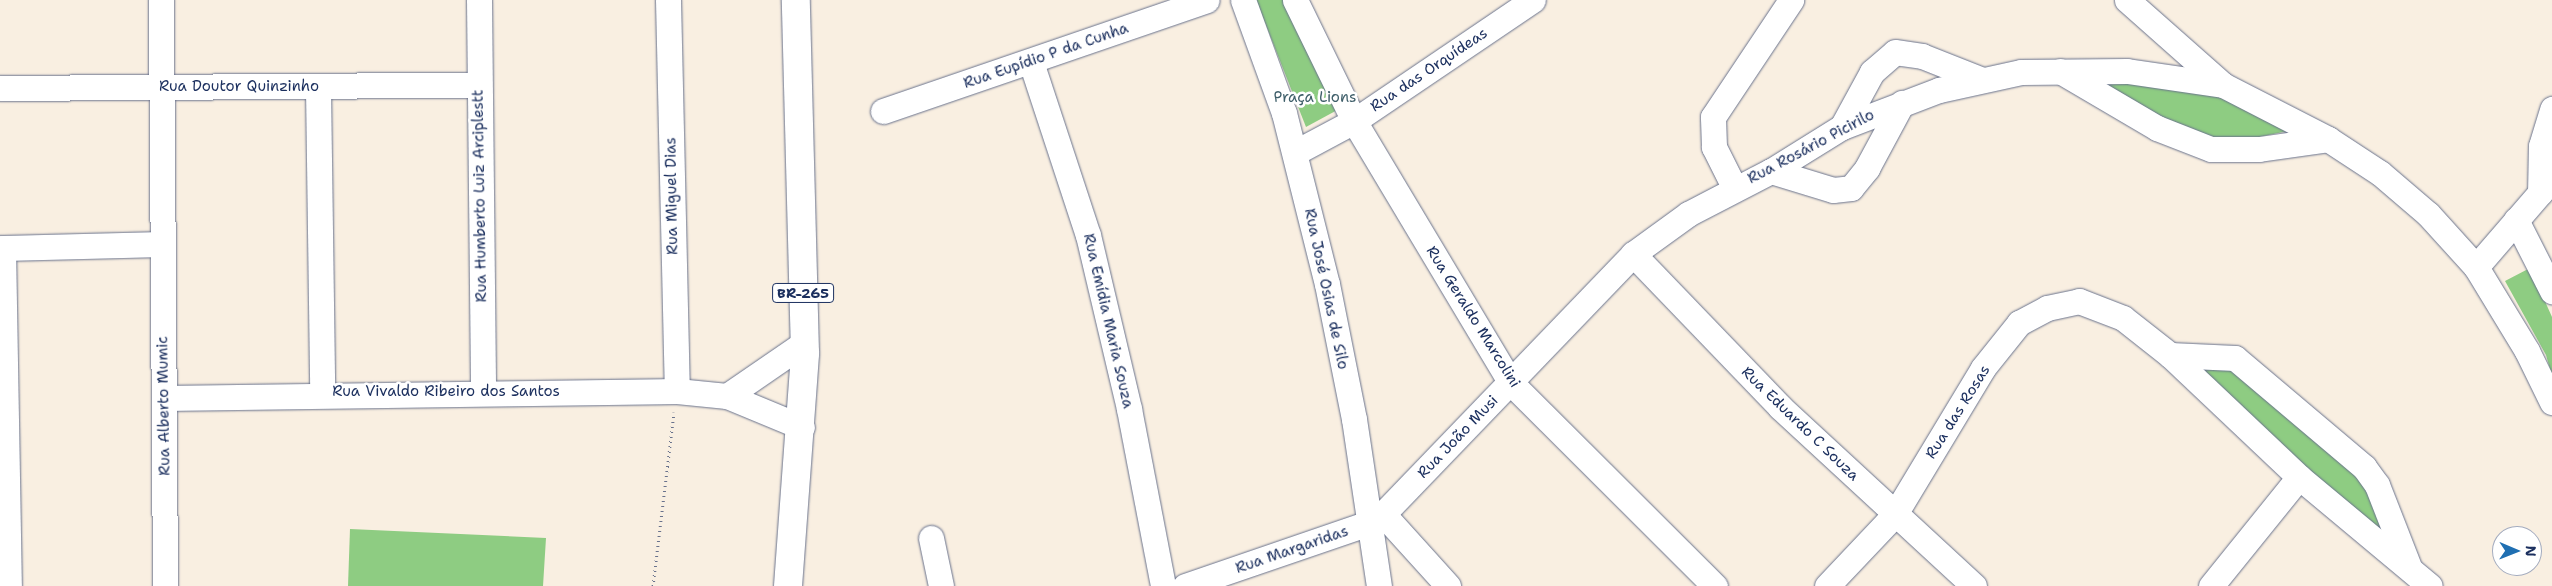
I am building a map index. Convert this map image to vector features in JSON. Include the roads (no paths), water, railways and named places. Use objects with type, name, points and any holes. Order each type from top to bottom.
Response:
[{"type":"highway","name":"BR-265","points":[[788,586],[802,427],[804,343],[796,0]]},
{"type":"street","name":"Rua Alberto Mumic","points":[[161,0],[160,244],[166,577]]},
{"type":"street","name":"Rua Humberto Luiz Arciplestt","points":[[479,0],[478,85],[483,392]]},
{"type":"street","name":"Rua Miguel Dias","points":[[668,0],[677,391]]},
{"type":"street","name":"Rua Eupídio P da Cunha","points":[[883,111],[1208,0]]},
{"type":"street","name":"Rua José Osias de Silo","points":[[1243,0],[1296,152],[1376,519],[1379,586]]},
{"type":"street","name":"Rua Geraldo Marcolini","points":[[1295,0],[1354,121],[1511,383],[1715,586]]},
{"type":"street","name":"Rua das Orquídeas","points":[[1296,152],[1354,121],[1534,0]]},
{"type":"street","points":[[1734,187],[1714,147],[1713,117],[1791,0]]},
{"type":"street","points":[[2127,0],[2223,85],[2328,139],[2380,172],[2428,214],[2476,267],[2527,351],[2552,402]]},
{"type":"street","points":[[1842,127],[1872,72],[1895,52],[1922,56],[1980,79]]},
{"type":"street","name":"Rua Emídia Maria Souza","points":[[1031,62],[1088,235],[1129,409],[1163,586]]},
{"type":"street","points":[[2058,70],[2157,128],[2211,149],[2259,149],[2328,139]]},
{"type":"street","name":"Rua Rosário Picirilo","points":[[1629,258],[1734,187],[1771,171],[1842,127],[1902,103],[1980,79],[2058,70],[2127,71],[2223,85]]},
{"type":"street","name":"Rua Doutor Quinzinho","points":[[0,88],[162,86],[318,88],[478,85]]},
{"type":"street","points":[[318,88],[322,393]]},
{"type":"street","points":[[1771,171],[1832,190],[1851,188],[1867,168],[1902,103]]},
{"type":"street","points":[[2476,267],[2546,186],[2541,146],[2552,109]]},
{"type":"street","points":[[2516,220],[2552,291]]},
{"type":"street","points":[[9,586],[2,248],[160,244]]},
{"type":"street","name":"Rua João Musi","points":[[1376,519],[1511,383],[1629,258]]},
{"type":"street","name":"Rua Eduardo C Souza","points":[[1629,258],[1780,407],[1974,586]]},
{"type":"street","name":"Rua das Rosas","points":[[1827,586],[1895,514],[1983,368],[2019,323],[2047,308],[2079,301],[2123,318],[2170,355],[2299,477],[2430,586]]},
{"type":"street","points":[[727,396],[804,343]]},
{"type":"street","points":[[2170,355],[2235,358],[2364,467],[2377,485],[2409,567]]},
{"type":"street","name":"Rua Vivaldo Ribeiro dos Santos","points":[[164,398],[322,393],[677,391],[727,396],[802,427]]},
{"type":"street","points":[[2211,586],[2299,477]]},
{"type":"street","points":[[1376,519],[1448,586]]},
{"type":"street","name":"Rua Margaridas","points":[[1186,586],[1376,519]]},
{"type":"street","points":[[931,538],[941,586]]},
{"type":"park label","name":"Praça Lions","points":[[1315,98]]}]
